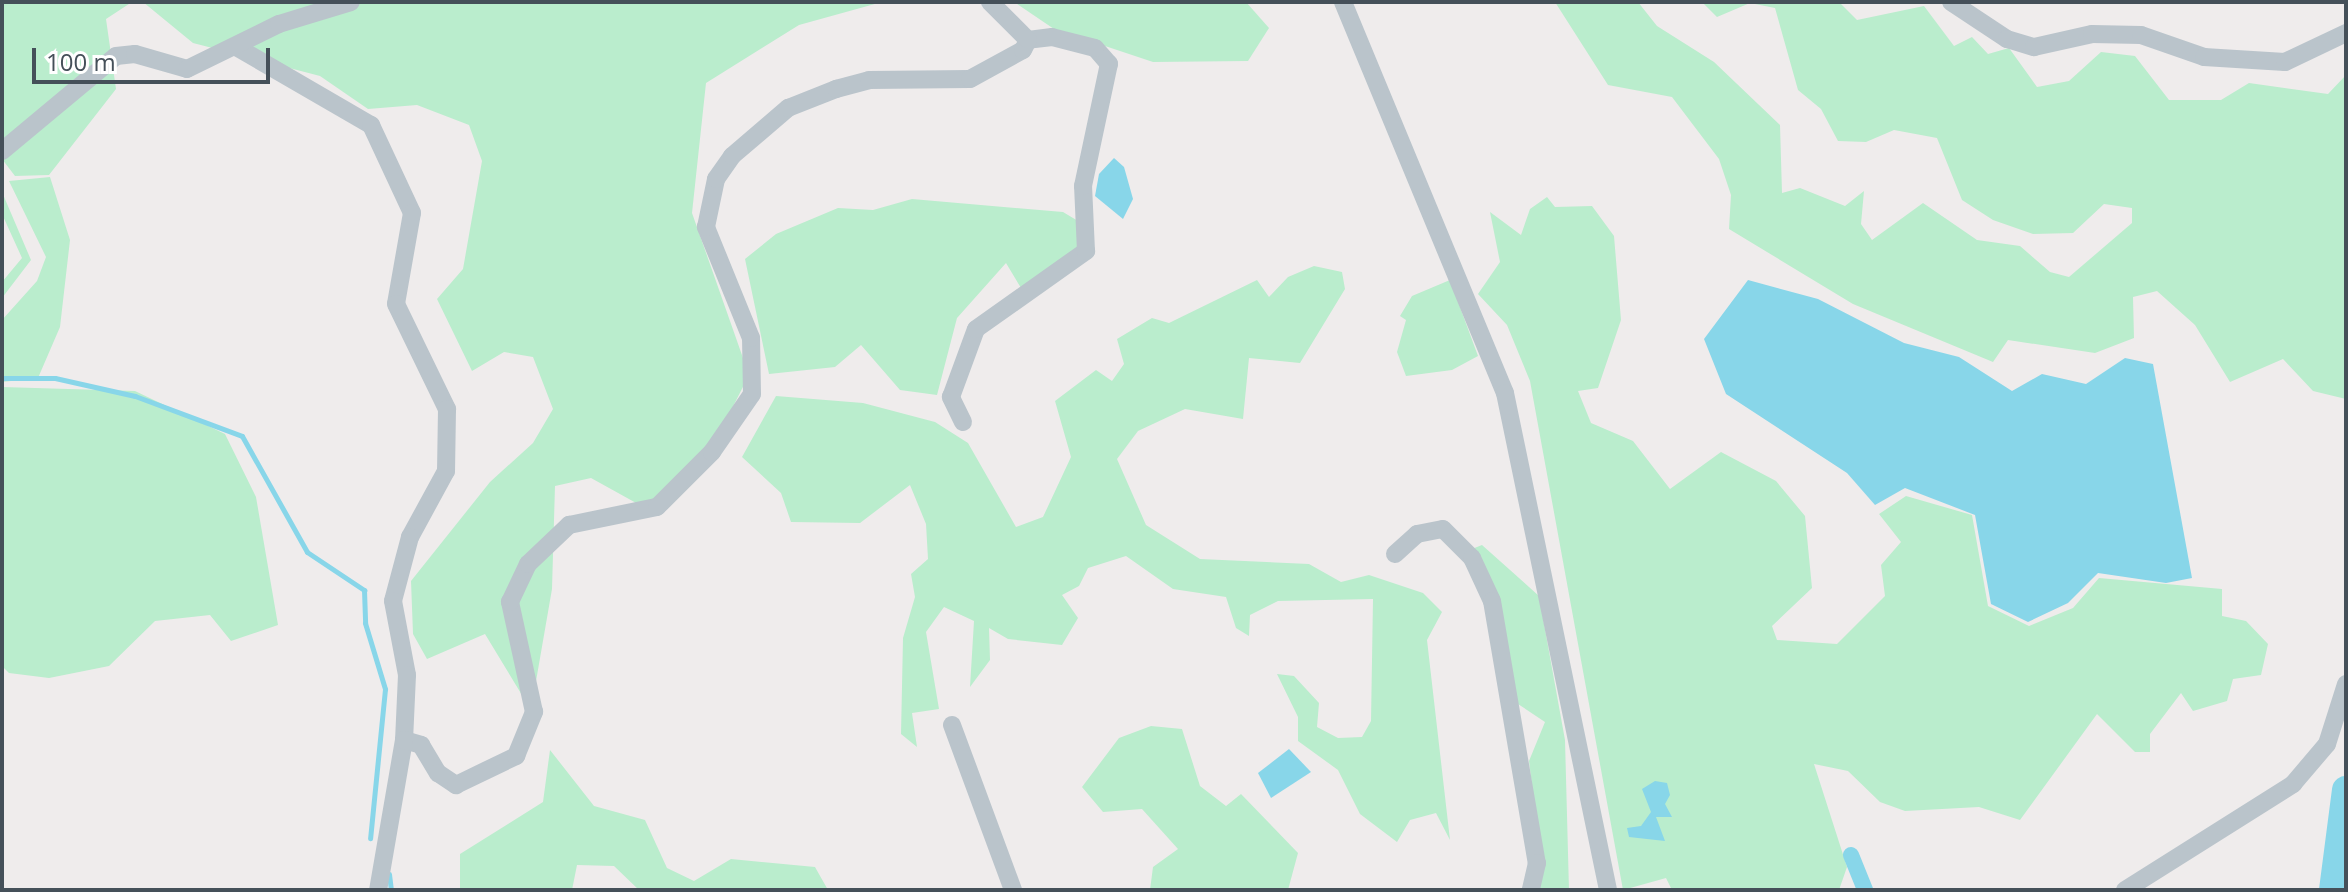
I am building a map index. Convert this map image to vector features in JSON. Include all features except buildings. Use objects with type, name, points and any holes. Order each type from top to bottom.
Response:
[{"type":"street","points":[[2,151],[116,56],[135,54],[187,69],[238,48],[279,24],[351,2]]},
{"type":"street","points":[[990,2],[1028,40]]},
{"type":"street","points":[[1343,2],[1505,393],[1608,890]]},
{"type":"street","points":[[1951,2],[2007,39],[2034,47],[2092,34],[2141,35],[2204,57],[2285,62],[2346,33]]},
{"type":"street","points":[[404,740],[421,745],[438,773],[456,785],[516,756],[534,712],[510,602],[528,564],[569,525],[657,507],[712,452],[752,394],[751,338],[706,227],[716,179],[732,156],[788,108],[836,89],[869,80],[970,79],[1028,40],[1052,37],[1095,48],[1109,64],[1083,186],[1086,251],[976,329],[951,397],[963,422]]},
{"type":"street","points":[[238,48],[371,125],[412,213],[396,304],[439,387],[450,441],[446,471],[410,537],[393,601],[407,675],[404,740],[378,890]]},
{"type":"street","points":[[1395,554],[1417,534],[1443,529],[1472,558],[1492,601],[1537,863],[1531,890]]},
{"type":"street","points":[[2125,890],[2293,784],[2343,717],[2346,684]]},
{"type":"street","points":[[952,725],[1013,890]]},
{"type":"green space","points":[[2,2],[132,2],[106,19],[116,89],[49,175],[15,176],[2,159]]},
{"type":"green space","points":[[143,2],[882,2],[799,25],[706,83],[692,213],[749,375],[718,436],[647,509],[591,478],[555,486],[552,589],[531,710],[485,634],[427,659],[413,634],[411,581],[490,482],[533,443],[553,409],[533,357],[504,352],[472,371],[437,299],[463,269],[482,161],[469,125],[417,105],[368,109],[320,76],[193,43]]},
{"type":"green space","points":[[1014,2],[1246,2],[1269,28],[1248,61],[1153,62],[1054,29]]},
{"type":"green space","points":[[1555,2],[1638,2],[1657,26],[1714,62],[1780,125],[1782,193],[1800,188],[1845,206],[1864,191],[1861,224],[1872,240],[1923,203],[1977,240],[2020,246],[2050,272],[2069,277],[2132,223],[2132,208],[2104,204],[2073,233],[2033,234],[1993,220],[1962,200],[1937,138],[1894,130],[1866,142],[1838,141],[1821,109],[1798,90],[1775,8],[1750,3],[1717,17],[1702,2],[1839,2],[1857,20],[1924,6],[1954,46],[1972,37],[1988,54],[2009,48],[2037,87],[2069,81],[2101,52],[2135,56],[2169,100],[2221,100],[2249,83],[2328,94],[2346,75],[2346,399],[2313,391],[2283,359],[2230,382],[2195,325],[2157,291],[2133,297],[2134,338],[2095,353],[2008,340],[1993,362],[1853,304],[1729,229],[1731,195],[1719,159],[1672,97],[1608,85]]},
{"type":"green space","points":[[50,177],[70,240],[60,327],[38,378],[2,382],[2,320],[37,281],[46,257],[9,181]]},
{"type":"green space","points":[[2,192],[31,260],[2,298],[2,282],[22,258],[2,214]]},
{"type":"green space","points":[[1547,197],[1555,207],[1592,206],[1614,236],[1621,320],[1598,388],[1578,391],[1591,423],[1633,441],[1670,489],[1721,452],[1776,481],[1805,516],[1812,588],[1772,626],[1777,640],[1837,644],[1885,596],[1881,565],[1901,542],[1879,514],[1906,496],[1972,515],[1988,606],[2029,626],[2073,608],[2099,578],[2222,589],[2222,616],[2246,621],[2268,644],[2261,675],[2233,679],[2227,701],[2193,711],[2181,693],[2150,734],[2150,752],[2135,752],[2097,714],[2020,820],[1979,807],[1905,811],[1880,802],[1848,771],[1814,764],[1847,867],[1839,890],[1672,890],[1666,878],[1623,890],[1530,381],[1507,325],[1478,294],[1500,262],[1490,212],[1521,235],[1530,209]]},
{"type":"green space","points":[[912,199],[1063,212],[1078,221],[1078,255],[1021,288],[1006,263],[957,318],[937,395],[900,390],[861,345],[835,367],[769,374],[745,259],[776,234],[838,208],[873,210]]},
{"type":"green space","points":[[1314,266],[1342,272],[1345,289],[1300,363],[1249,358],[1243,419],[1185,409],[1138,431],[1117,459],[1146,525],[1200,559],[1309,564],[1341,582],[1369,575],[1423,593],[1442,612],[1427,640],[1450,840],[1436,813],[1410,820],[1397,842],[1360,814],[1338,770],[1298,741],[1298,717],[1277,674],[1294,676],[1319,703],[1317,727],[1338,738],[1362,737],[1371,721],[1373,599],[1278,601],[1250,615],[1249,636],[1236,628],[1226,597],[1173,589],[1126,556],[1088,568],[1079,586],[1062,595],[1078,618],[1062,645],[1008,639],[989,628],[990,660],[970,687],[974,621],[944,607],[926,632],[939,709],[912,713],[917,747],[901,734],[903,638],[915,597],[911,574],[928,559],[926,524],[910,485],[860,523],[791,522],[781,493],[742,457],[776,396],[863,403],[935,422],[968,443],[1016,527],[1043,517],[1071,457],[1055,401],[1096,370],[1112,381],[1124,364],[1117,339],[1152,318],[1169,323],[1257,280],[1269,297],[1288,277]]},
{"type":"green space","points":[[1450,280],[1478,356],[1452,370],[1406,376],[1397,352],[1406,320],[1400,316],[1412,296]]},
{"type":"green space","points":[[2,387],[135,391],[225,434],[256,497],[278,625],[231,641],[210,615],[155,621],[109,666],[49,678],[9,673],[2,666]]},
{"type":"green space","points":[[1482,545],[1539,596],[1565,740],[1569,890],[1537,890],[1543,874],[1529,761],[1545,722],[1518,704],[1500,609],[1472,549]]},
{"type":"green space","points":[[1151,726],[1182,729],[1200,786],[1226,806],[1241,794],[1298,853],[1288,890],[1150,890],[1153,867],[1178,849],[1142,809],[1103,812],[1082,787],[1119,738]]},
{"type":"green space","points":[[550,750],[594,806],[645,820],[667,868],[694,881],[731,859],[815,867],[828,890],[639,890],[614,866],[577,865],[572,890],[460,890],[460,854],[543,802]]},
{"type":"water","points":[[1114,158],[1124,167],[1133,199],[1123,219],[1095,196],[1099,174]]},
{"type":"water","points":[[1748,280],[1818,299],[1904,343],[1959,357],[2012,391],[2042,374],[2086,384],[2125,358],[2153,364],[2192,578],[2166,583],[2098,573],[2068,603],[2028,622],[1991,604],[1975,515],[1905,488],[1875,505],[1847,473],[1726,394],[1704,339]]},
{"type":"water","points":[[1289,749],[1311,772],[1271,798],[1258,773]]},
{"type":"water","points":[[1655,781],[1667,783],[1670,795],[1665,804],[1672,817],[1656,817],[1665,841],[1629,837],[1627,828],[1641,826],[1651,812],[1642,789]]},
{"type":"waterway","points":[[2,378],[55,378],[135,396],[242,436],[307,552],[364,590],[365,623],[385,689],[370,838]]},
{"type":"waterway","points":[[2333,890],[2346,790]]},
{"type":"waterway","points":[[1851,855],[1865,890]]},
{"type":"waterway","points":[[389,874],[391,890]]}]
